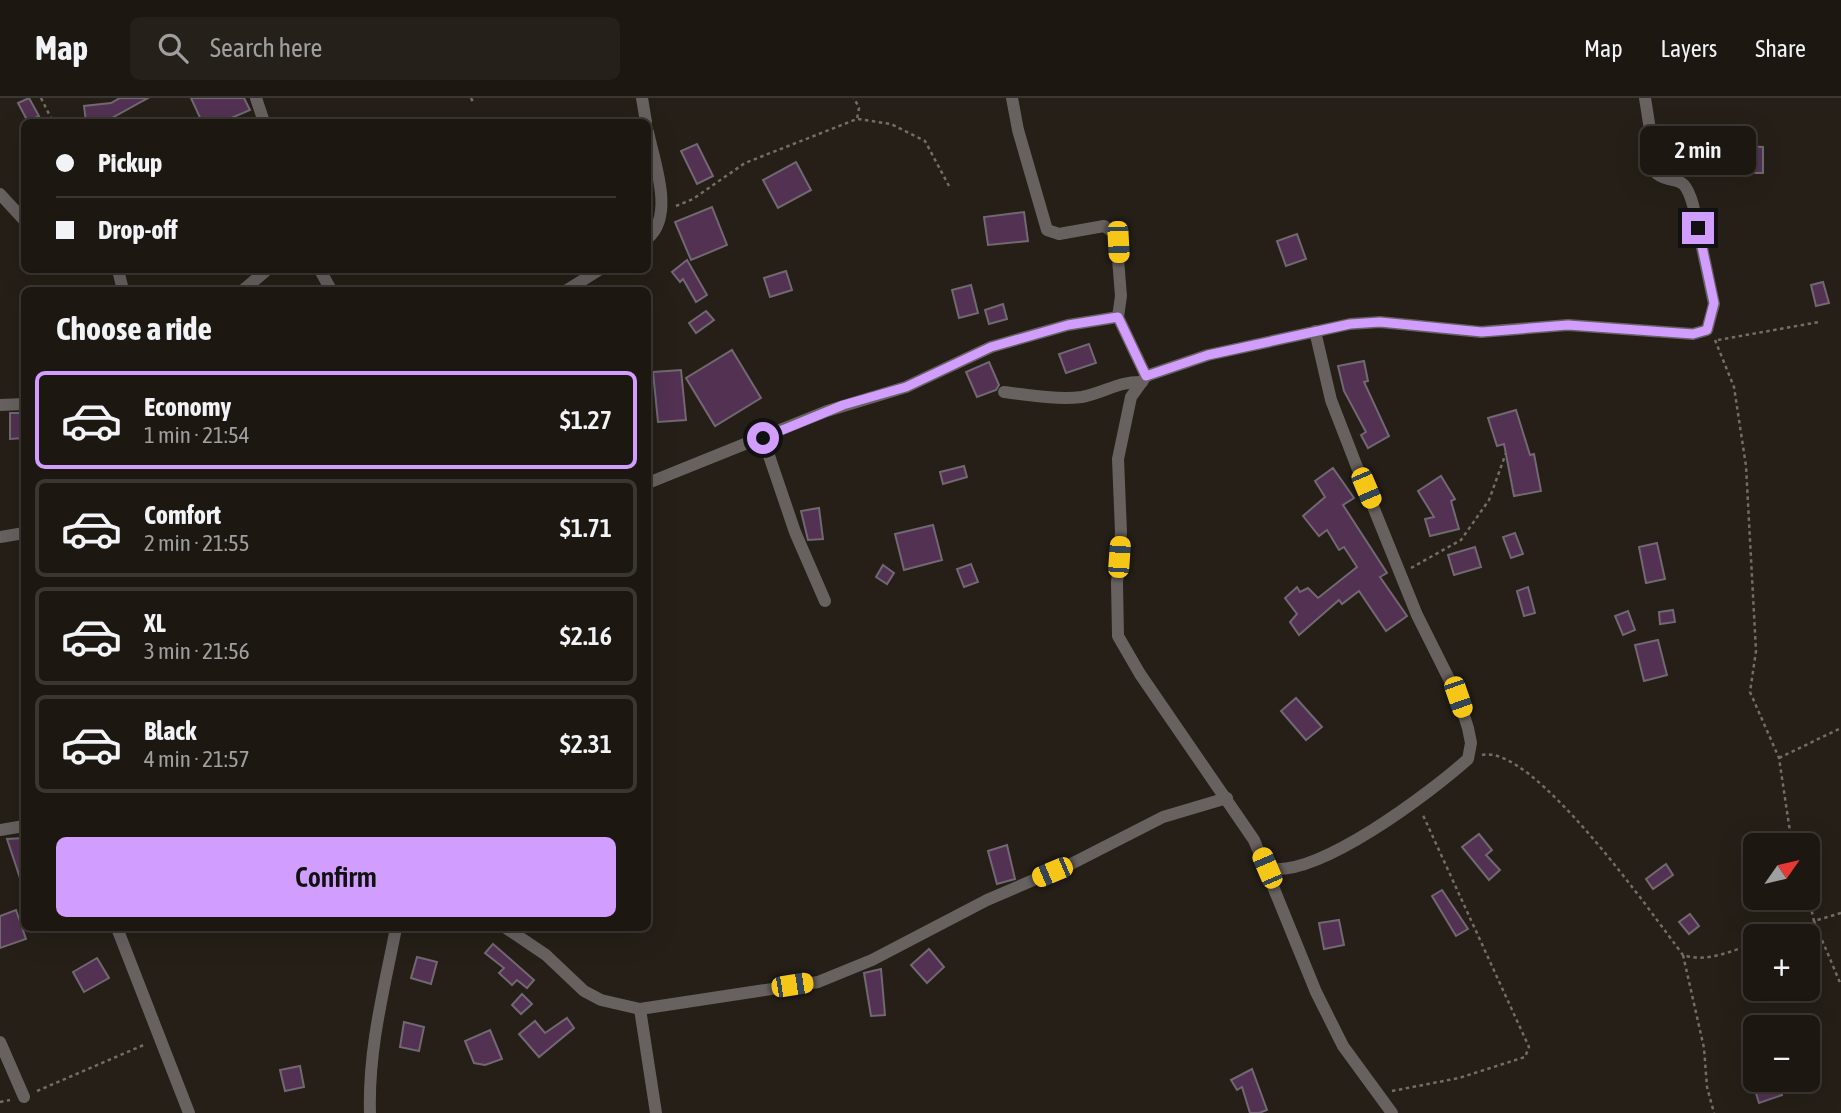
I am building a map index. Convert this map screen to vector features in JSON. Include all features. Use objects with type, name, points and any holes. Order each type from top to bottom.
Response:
[{"type":"street","points":[[256,98],[263,119]]},
{"type":"street","points":[[642,98],[646,119]]},
{"type":"street","points":[[1012,98],[1047,230],[1059,234],[1104,226],[1116,234],[1121,296],[1118,317],[1144,379]]},
{"type":"street","points":[[1004,392],[1061,398],[1085,396],[1125,381],[1144,379],[1208,355],[1315,331],[1380,322],[1482,332],[1568,325],[1711,335],[1714,303],[1693,205],[1683,184],[1677,179],[1661,177],[1654,169],[1645,98]]},
{"type":"street","points":[[651,149],[662,212],[657,230],[651,235]]},
{"type":"street","points":[[0,194],[21,217]]},
{"type":"street","points":[[247,287],[263,273]]},
{"type":"street","points":[[572,287],[594,273]]},
{"type":"street","points":[[651,482],[837,407],[906,387],[991,347],[1068,325],[1118,317]]},
{"type":"street","points":[[1267,868],[1293,869],[1328,856],[1415,801],[1468,758],[1471,743],[1458,697],[1417,615],[1331,400],[1315,331]]},
{"type":"street","points":[[1144,379],[1131,397],[1118,459],[1121,532],[1118,636],[1140,674],[1254,840],[1316,992],[1343,1046],[1392,1113]]},
{"type":"street","points":[[0,405],[21,404]]},
{"type":"street","points":[[763,438],[795,532],[825,601]]},
{"type":"street","points":[[0,537],[21,534]]},
{"type":"street","points":[[511,931],[546,954],[584,991],[601,1000],[640,1009],[818,982],[873,960],[987,900],[1073,863],[1163,817],[1227,798]]},
{"type":"street","points":[[0,830],[21,826]]},
{"type":"street","points":[[118,931],[189,1113]]},
{"type":"street","points":[[370,1113],[369,1081],[374,1036],[395,931]]},
{"type":"street","points":[[640,1009],[656,1113]]},
{"type":"street","points":[[0,1042],[24,1097]]},
{"type":"path","points":[[41,98],[52,119]]},
{"type":"path","points":[[854,98],[859,108],[857,119]]},
{"type":"path","points":[[662,212],[693,199],[745,163],[857,119],[891,124],[925,141],[949,186]]},
{"type":"path","points":[[1790,833],[1779,758],[1750,692],[1756,651],[1746,466],[1734,387],[1711,335],[1819,322]]},
{"type":"path","points":[[1402,573],[1461,540],[1489,500],[1506,453]]},
{"type":"path","points":[[1779,758],[1841,728]]},
{"type":"path","points":[[1468,758],[1490,753],[1501,755],[1528,771],[1553,793],[1683,955],[1704,1048],[1707,1087],[1714,1113]]},
{"type":"path","points":[[1376,1093],[1459,1079],[1525,1058],[1529,1047],[1415,801]]},
{"type":"path","points":[[1811,910],[1841,985]]},
{"type":"path","points":[[1811,924],[1841,913]]},
{"type":"path","points":[[1683,955],[1695,959],[1706,958],[1743,947]]},
{"type":"path","points":[[0,1102],[24,1097],[159,1039]]},
{"type":"building","points":[[29,98],[39,116],[26,119],[18,103]]},
{"type":"building","points":[[120,98],[148,98],[112,119],[86,119],[84,106],[111,103]]},
{"type":"building","points":[[191,98],[244,98],[250,110],[229,119],[201,119]]},
{"type":"building","points":[[697,144],[713,176],[697,184],[681,151]]},
{"type":"building","points":[[1741,146],[1763,147],[1763,173],[1740,173]]},
{"type":"building","points":[[796,162],[811,190],[778,208],[763,180]]},
{"type":"building","points":[[712,207],[727,245],[691,260],[675,222]]},
{"type":"building","points":[[1024,212],[1028,241],[988,245],[984,217]]},
{"type":"building","points":[[1297,234],[1306,259],[1286,266],[1277,241]]},
{"type":"building","points":[[687,260],[707,295],[696,302],[683,279],[680,282],[672,272]]},
{"type":"building","points":[[786,271],[792,290],[770,297],[764,278]]},
{"type":"building","points":[[1823,282],[1829,303],[1816,306],[1811,285]]},
{"type":"building","points":[[971,285],[978,313],[959,318],[952,290]]},
{"type":"building","points":[[1003,304],[1007,319],[989,324],[985,310]]},
{"type":"building","points":[[706,311],[714,320],[696,333],[689,323]]},
{"type":"building","points":[[1089,344],[1096,363],[1066,373],[1059,354]]},
{"type":"building","points":[[732,350],[761,398],[715,426],[686,378]]},
{"type":"building","points":[[1364,361],[1368,381],[1364,382],[1389,436],[1368,448],[1361,435],[1366,432],[1344,391],[1338,366]]},
{"type":"building","points":[[989,362],[999,385],[996,390],[977,397],[966,372]]},
{"type":"building","points":[[681,370],[686,420],[658,422],[653,372]]},
{"type":"building","points":[[1516,410],[1530,455],[1534,454],[1541,491],[1514,496],[1504,444],[1497,446],[1488,418]]},
{"type":"building","points":[[10,413],[21,413],[21,438],[10,439]]},
{"type":"building","points":[[964,466],[967,477],[943,484],[940,472]]},
{"type":"building","points":[[1333,468],[1354,498],[1343,505],[1387,573],[1380,577],[1407,616],[1386,631],[1359,591],[1342,604],[1339,600],[1299,635],[1290,622],[1297,614],[1285,598],[1297,587],[1300,592],[1308,588],[1318,598],[1357,567],[1344,547],[1339,550],[1327,530],[1319,536],[1303,516],[1325,497],[1315,481]]},
{"type":"building","points":[[1441,476],[1455,499],[1451,501],[1459,529],[1430,536],[1425,519],[1434,517],[1418,491]]},
{"type":"building","points":[[819,508],[823,539],[808,540],[801,511]]},
{"type":"building","points":[[933,525],[942,560],[904,570],[895,534]]},
{"type":"building","points":[[1515,533],[1523,554],[1511,558],[1503,537]]},
{"type":"building","points":[[1657,543],[1665,579],[1646,583],[1639,547]]},
{"type":"building","points":[[1475,547],[1481,567],[1454,575],[1448,555]]},
{"type":"building","points":[[971,564],[978,582],[964,587],[957,569]]},
{"type":"building","points":[[883,565],[894,573],[887,584],[876,577]]},
{"type":"building","points":[[1528,587],[1535,613],[1524,616],[1517,591]]},
{"type":"building","points":[[1673,610],[1675,622],[1660,624],[1659,612]]},
{"type":"building","points":[[1628,611],[1635,630],[1623,635],[1615,616]]},
{"type":"building","points":[[1658,640],[1667,675],[1644,681],[1635,645]]},
{"type":"building","points":[[1296,698],[1322,727],[1306,740],[1281,711]]},
{"type":"building","points":[[1479,834],[1492,850],[1486,855],[1500,870],[1489,880],[1462,847]]},
{"type":"building","points":[[21,838],[21,881],[7,839]]},
{"type":"building","points":[[1007,845],[1015,879],[997,884],[988,851]]},
{"type":"building","points":[[1666,864],[1673,875],[1653,889],[1646,879]]},
{"type":"building","points":[[1442,890],[1468,929],[1456,936],[1432,896]]},
{"type":"building","points":[[16,910],[21,931],[26,939],[0,948],[0,916]]},
{"type":"building","points":[[1690,914],[1699,926],[1689,934],[1679,922]]},
{"type":"building","points":[[1339,920],[1344,945],[1324,949],[1319,923]]},
{"type":"building","points":[[493,944],[534,980],[527,988],[517,980],[512,985],[499,973],[504,968],[485,953]]},
{"type":"building","points":[[929,949],[944,967],[927,983],[911,965]]},
{"type":"building","points":[[417,957],[437,962],[431,984],[411,978]]},
{"type":"building","points":[[97,958],[109,978],[84,992],[73,972]]},
{"type":"building","points":[[881,969],[885,1015],[871,1016],[864,973]]},
{"type":"building","points":[[522,994],[532,1004],[521,1014],[512,1005]]},
{"type":"building","points":[[567,1018],[574,1028],[539,1057],[519,1034],[535,1021],[545,1033]]},
{"type":"building","points":[[404,1022],[424,1027],[419,1051],[400,1047]]},
{"type":"building","points":[[490,1030],[502,1059],[485,1065],[474,1063],[465,1041]]},
{"type":"building","points":[[300,1066],[304,1087],[285,1091],[280,1070]]},
{"type":"building","points":[[1252,1069],[1267,1110],[1259,1113],[1250,1113],[1242,1087],[1237,1090],[1231,1080]]},
{"type":"building","points":[[1756,1092],[1781,1092],[1782,1095],[1759,1103]]},
{"type":"route","points":[[763,438],[859,399],[906,387],[991,347],[1068,325],[1118,317],[1146,376],[1208,355],[1350,324],[1380,322],[1428,329],[1482,332],[1568,325],[1693,334],[1707,330],[1714,303],[1698,228]]}]
